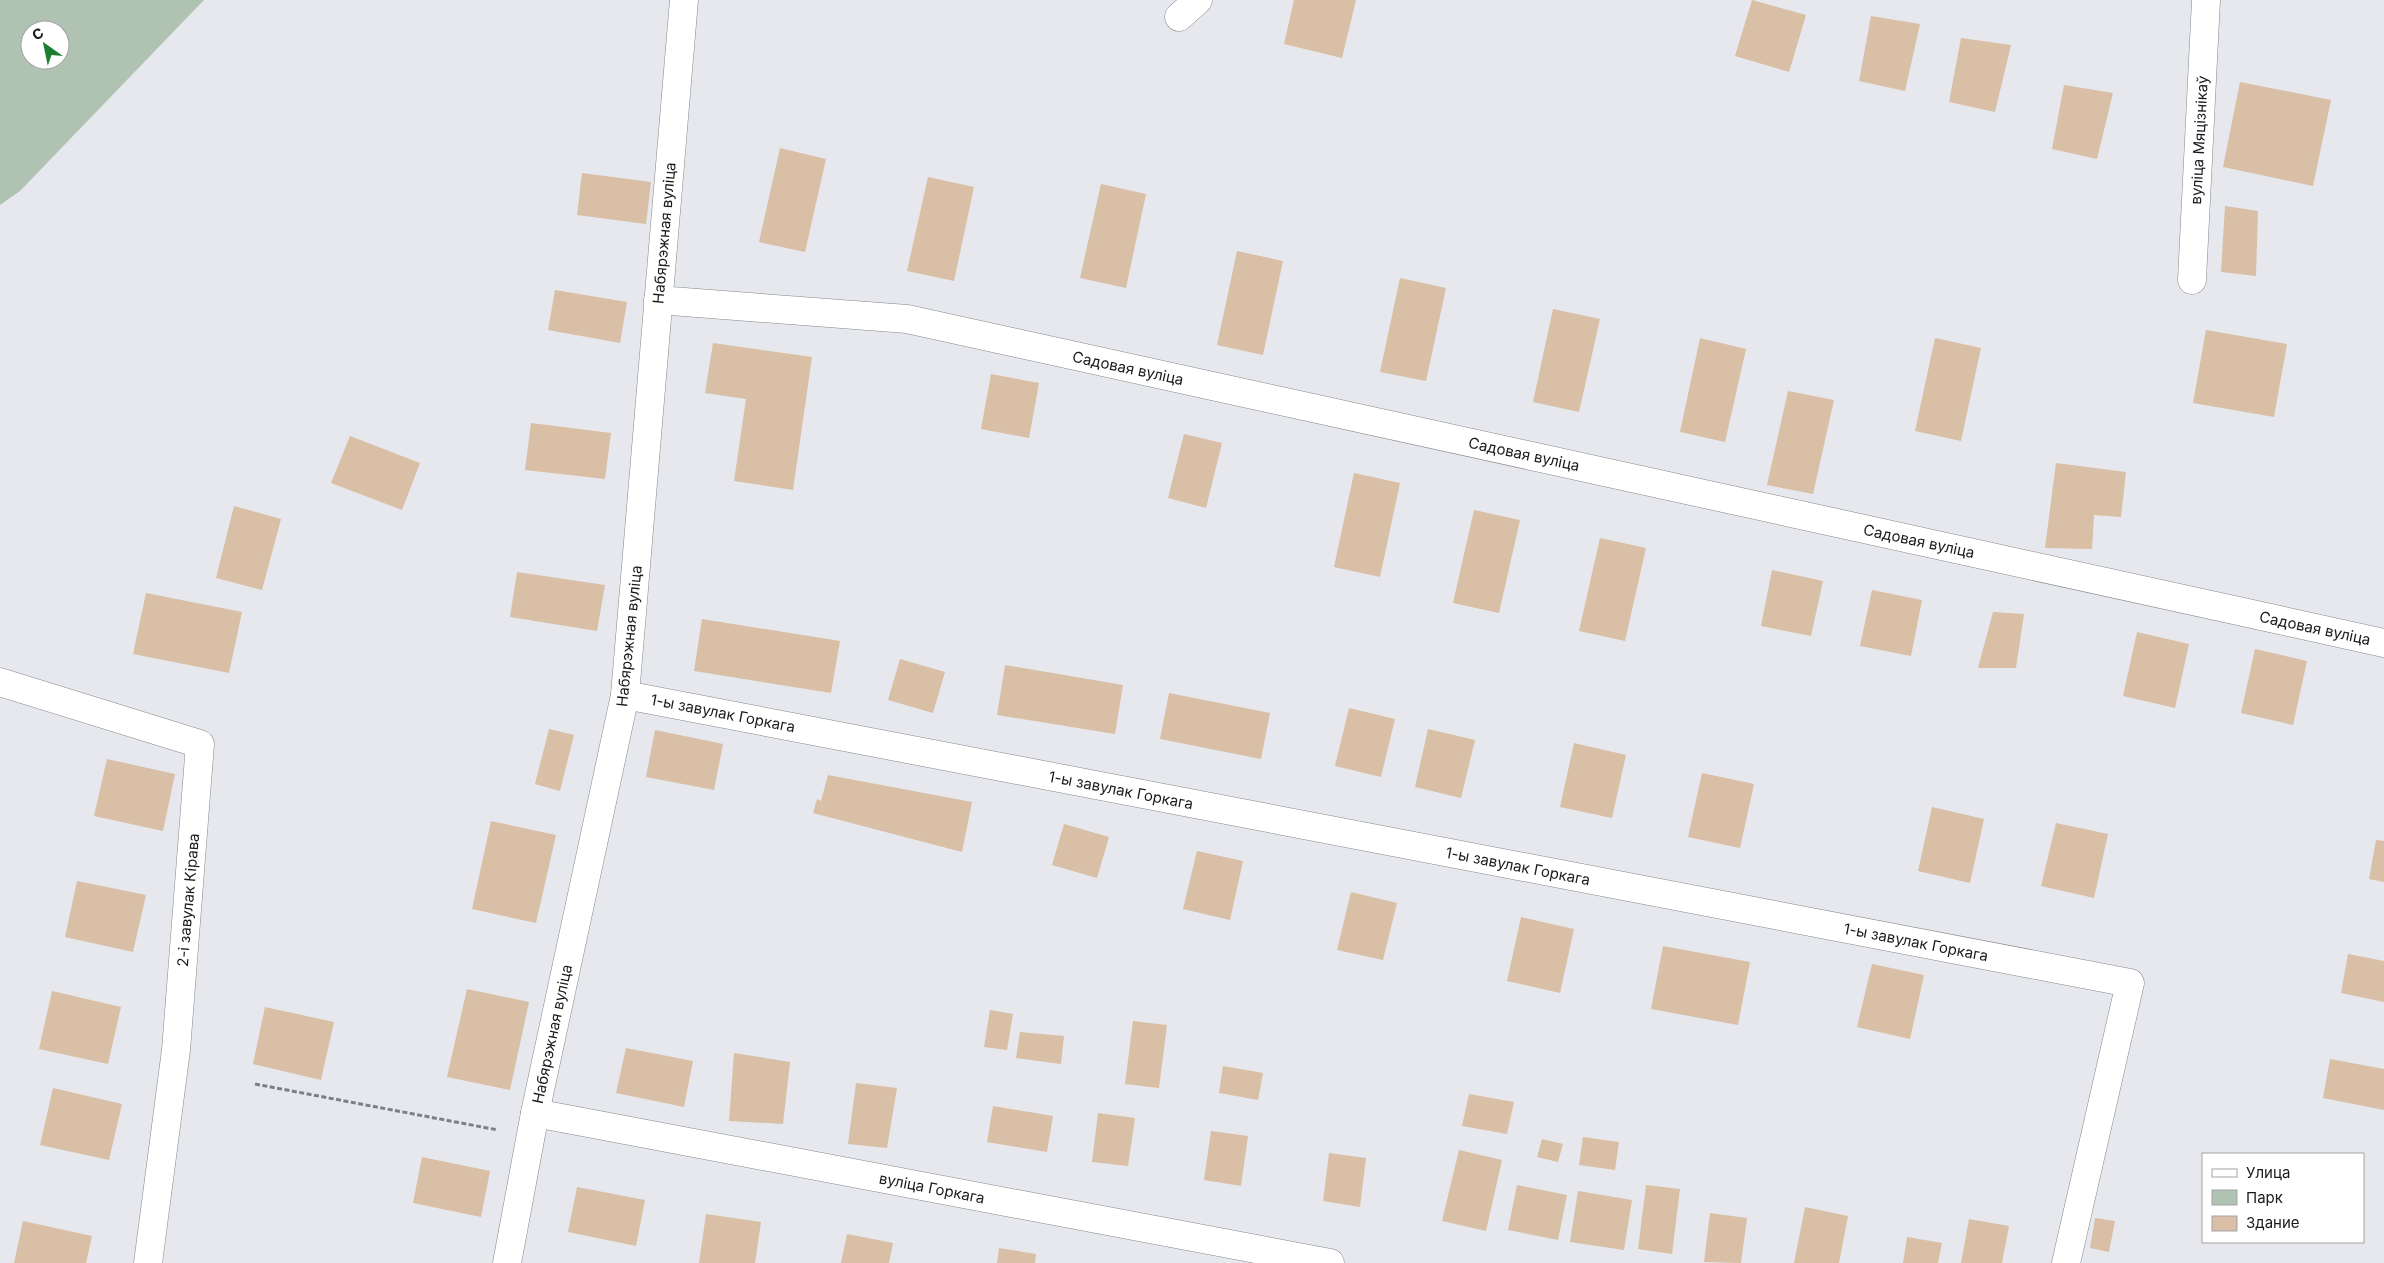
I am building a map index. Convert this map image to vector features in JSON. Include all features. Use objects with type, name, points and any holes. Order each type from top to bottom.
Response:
[{"type":"street","name":"Набярэжная вуліца","points":[[507,1263],[533,1124],[625,694],[684,0]]},
{"type":"street","name":"вуліца Мяцізнікаў","points":[[2192,280],[2206,0]]},
{"type":"street","name":"Садовая вуліца","points":[[658,300],[907,319],[2384,644]]},
{"type":"street","name":"2-і завулак Кірава","points":[[0,682],[200,744],[176,1050],[148,1263]]},
{"type":"street","name":"1-ы завулак Горкага","points":[[625,694],[2130,983],[2066,1263]]},
{"type":"street","name":"вуліца Горкага","points":[[533,1124],[1330,1263]]},
{"type":"path","points":[[255,1084],[533,1124]]},
{"type":"green space","points":[[0,0],[204,0],[20,191],[0,205]]},
{"type":"building","points":[[1294,0],[1356,0],[1342,58],[1284,44]]},
{"type":"building","points":[[1752,0],[1806,15],[1789,72],[1735,56]]},
{"type":"building","points":[[1871,16],[1920,24],[1905,91],[1859,81]]},
{"type":"building","points":[[1961,38],[2011,45],[1995,112],[1949,102]]},
{"type":"building","points":[[2240,82],[2331,100],[2313,186],[2223,167]]},
{"type":"building","points":[[2064,85],[2113,93],[2097,159],[2052,149]]},
{"type":"building","points":[[780,148],[826,159],[805,252],[759,242]]},
{"type":"building","points":[[582,173],[651,182],[646,224],[577,215]]},
{"type":"building","points":[[928,177],[974,187],[954,281],[907,271]]},
{"type":"building","points":[[1101,184],[1146,194],[1126,288],[1080,278]]},
{"type":"building","points":[[2225,206],[2258,211],[2256,276],[2221,272]]},
{"type":"building","points":[[1237,251],[1283,261],[1263,355],[1217,345]]},
{"type":"building","points":[[1400,278],[1446,288],[1426,381],[1380,372]]},
{"type":"building","points":[[555,290],[627,302],[620,343],[548,330]]},
{"type":"building","points":[[1553,309],[1600,319],[1579,412],[1533,402]]},
{"type":"building","points":[[2206,330],[2287,344],[2274,417],[2193,403]]},
{"type":"building","points":[[1700,338],[1746,349],[1725,442],[1680,432]]},
{"type":"building","points":[[1935,338],[1981,348],[1961,441],[1915,431]]},
{"type":"building","points":[[713,343],[812,357],[793,490],[734,481],[746,399],[705,393]]},
{"type":"building","points":[[991,374],[1039,383],[1029,438],[981,429]]},
{"type":"building","points":[[1788,391],[1834,400],[1813,494],[1767,485]]},
{"type":"building","points":[[531,423],[611,433],[605,479],[525,470]]},
{"type":"building","points":[[1184,434],[1222,443],[1206,508],[1168,498]]},
{"type":"building","points":[[350,436],[420,463],[402,510],[331,483]]},
{"type":"building","points":[[2056,463],[2126,472],[2121,517],[2094,515],[2092,549],[2045,548]]},
{"type":"building","points":[[1354,473],[1400,483],[1380,577],[1334,567]]},
{"type":"building","points":[[234,506],[281,519],[262,590],[216,578]]},
{"type":"building","points":[[1474,510],[1520,520],[1499,613],[1453,603]]},
{"type":"building","points":[[1600,538],[1646,548],[1625,641],[1579,631]]},
{"type":"building","points":[[1772,570],[1823,581],[1811,636],[1761,626]]},
{"type":"building","points":[[517,572],[605,585],[597,631],[510,617]]},
{"type":"building","points":[[1872,590],[1922,600],[1911,656],[1860,646]]},
{"type":"building","points":[[146,593],[242,612],[229,673],[133,654]]},
{"type":"building","points":[[1993,612],[2024,614],[2016,668],[1978,668]]},
{"type":"building","points":[[702,619],[840,641],[831,693],[694,671]]},
{"type":"building","points":[[2137,632],[2189,644],[2175,708],[2123,696]]},
{"type":"building","points":[[2255,649],[2307,661],[2293,725],[2241,713]]},
{"type":"building","points":[[900,659],[945,672],[933,713],[888,700]]},
{"type":"building","points":[[1005,665],[1123,685],[1115,734],[997,715]]},
{"type":"building","points":[[1169,693],[1270,713],[1261,759],[1160,739]]},
{"type":"building","points":[[1349,708],[1395,719],[1381,777],[1335,766]]},
{"type":"building","points":[[549,729],[574,735],[560,791],[535,784]]},
{"type":"building","points":[[1428,729],[1475,740],[1461,798],[1415,787]]},
{"type":"building","points":[[655,730],[723,744],[714,790],[646,777]]},
{"type":"building","points":[[1574,743],[1626,755],[1612,818],[1560,807]]},
{"type":"building","points":[[107,759],[175,774],[163,831],[94,816]]},
{"type":"building","points":[[1702,773],[1754,784],[1740,848],[1688,837]]},
{"type":"building","points":[[828,775],[972,802],[962,852],[813,813],[817,799],[821,801]]},
{"type":"building","points":[[1932,807],[1984,819],[1970,883],[1918,871]]},
{"type":"building","points":[[491,821],[556,835],[536,923],[472,909]]},
{"type":"building","points":[[2056,823],[2108,834],[2094,898],[2041,886]]},
{"type":"building","points":[[1064,824],[1109,837],[1097,878],[1052,865]]},
{"type":"building","points":[[2376,840],[2384,841],[2384,882],[2369,879]]},
{"type":"building","points":[[1197,851],[1243,861],[1230,920],[1183,909]]},
{"type":"building","points":[[77,881],[146,895],[133,952],[65,937]]},
{"type":"building","points":[[1351,892],[1397,903],[1383,960],[1337,950]]},
{"type":"building","points":[[1521,917],[1574,929],[1560,993],[1507,981]]},
{"type":"building","points":[[1663,946],[1750,962],[1738,1025],[1651,1009]]},
{"type":"building","points":[[2348,954],[2384,961],[2384,1002],[2341,993]]},
{"type":"building","points":[[1872,964],[1924,975],[1910,1039],[1857,1027]]},
{"type":"building","points":[[467,989],[529,1002],[510,1090],[447,1077]]},
{"type":"building","points":[[52,991],[121,1007],[108,1064],[39,1049]]},
{"type":"building","points":[[265,1007],[334,1022],[321,1080],[253,1064]]},
{"type":"building","points":[[990,1010],[1013,1014],[1007,1050],[984,1047]]},
{"type":"building","points":[[1133,1021],[1167,1025],[1159,1088],[1125,1084]]},
{"type":"building","points":[[1020,1032],[1064,1036],[1061,1064],[1016,1058]]},
{"type":"building","points":[[626,1048],[693,1061],[684,1107],[616,1093]]},
{"type":"building","points":[[734,1053],[790,1062],[783,1124],[729,1121]]},
{"type":"building","points":[[2330,1059],[2384,1069],[2384,1110],[2323,1098]]},
{"type":"building","points":[[1223,1066],[1263,1073],[1258,1100],[1219,1093]]},
{"type":"building","points":[[856,1083],[897,1088],[887,1148],[848,1144]]},
{"type":"building","points":[[53,1088],[122,1104],[109,1160],[40,1145]]},
{"type":"building","points":[[1469,1094],[1514,1102],[1507,1134],[1462,1126]]},
{"type":"building","points":[[993,1106],[1053,1116],[1047,1152],[987,1142]]},
{"type":"building","points":[[1098,1113],[1135,1118],[1128,1166],[1092,1162]]},
{"type":"building","points":[[1211,1131],[1248,1136],[1241,1186],[1204,1180]]},
{"type":"building","points":[[1583,1137],[1619,1142],[1615,1170],[1579,1165]]},
{"type":"building","points":[[1542,1139],[1563,1144],[1558,1162],[1537,1157]]},
{"type":"building","points":[[1459,1150],[1502,1160],[1486,1231],[1442,1221]]},
{"type":"building","points":[[1329,1153],[1366,1158],[1360,1207],[1323,1201]]},
{"type":"building","points":[[422,1157],[490,1171],[481,1217],[413,1203]]},
{"type":"building","points":[[1517,1185],[1567,1195],[1558,1240],[1508,1230]]},
{"type":"building","points":[[1646,1185],[1680,1189],[1672,1254],[1638,1249]]},
{"type":"building","points":[[577,1187],[645,1200],[636,1246],[568,1232]]},
{"type":"building","points":[[1578,1191],[1632,1200],[1624,1250],[1570,1242]]},
{"type":"building","points":[[1805,1207],[1848,1216],[1839,1263],[1794,1263]]},
{"type":"building","points":[[1710,1213],[1747,1218],[1741,1263],[1704,1262]]},
{"type":"building","points":[[706,1214],[761,1222],[755,1263],[699,1263]]},
{"type":"building","points":[[2095,1218],[2115,1221],[2109,1252],[2090,1248]]},
{"type":"building","points":[[1969,1219],[2009,1226],[2002,1263],[1961,1263]]},
{"type":"building","points":[[23,1221],[92,1236],[86,1263],[14,1263]]},
{"type":"building","points":[[847,1234],[893,1243],[889,1263],[841,1263]]},
{"type":"building","points":[[1907,1237],[1942,1243],[1938,1263],[1903,1263]]},
{"type":"building","points":[[999,1248],[1036,1254],[1035,1263],[997,1263]]}]
